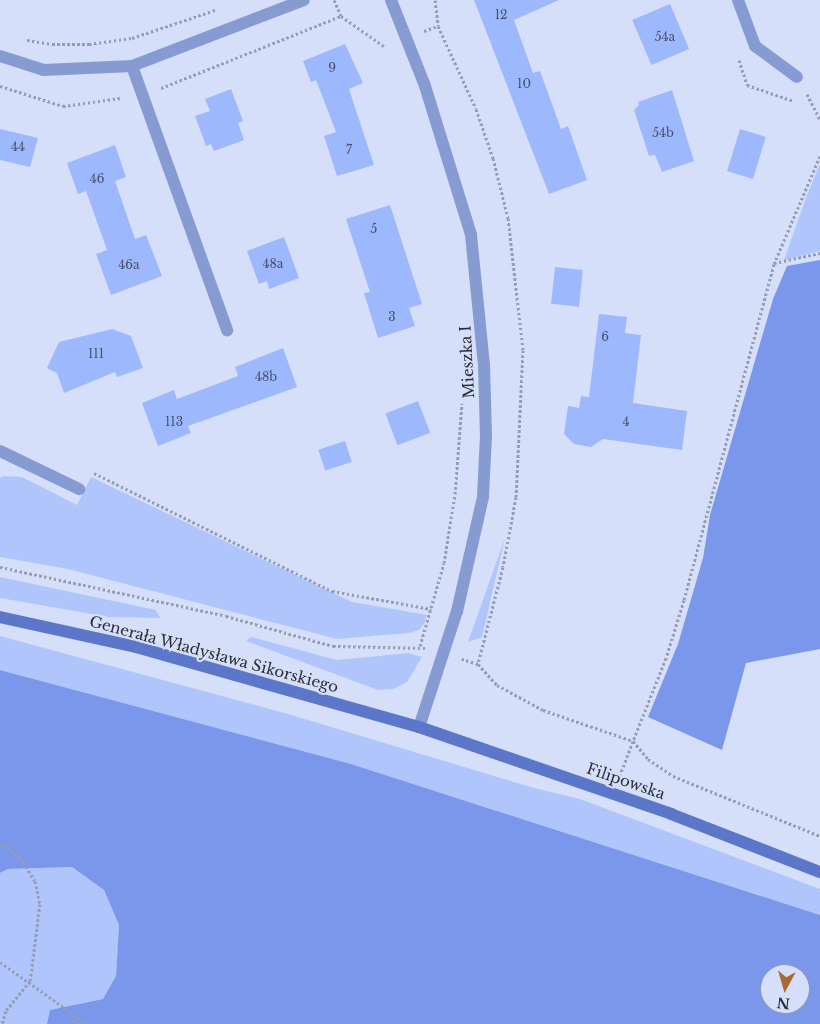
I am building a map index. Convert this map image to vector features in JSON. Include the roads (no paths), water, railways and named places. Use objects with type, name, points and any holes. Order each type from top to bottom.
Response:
[{"type":"main road","name":"Generała Władysława Sikorskiego","points":[[0,617],[136,648],[419,727]]},
{"type":"main road","name":"Filipowska","points":[[419,727],[613,793],[820,872]]},
{"type":"street","points":[[0,56],[44,70],[132,66],[304,0]]},
{"type":"street","name":"Mieszka I","points":[[391,0],[425,86],[456,177],[471,235],[480,295],[486,435],[483,497],[472,555],[444,653],[419,727]]},
{"type":"street","points":[[738,0],[755,46],[797,77]]},
{"type":"street","points":[[132,66],[226,330]]},
{"type":"street","points":[[0,451],[79,488]]}]
